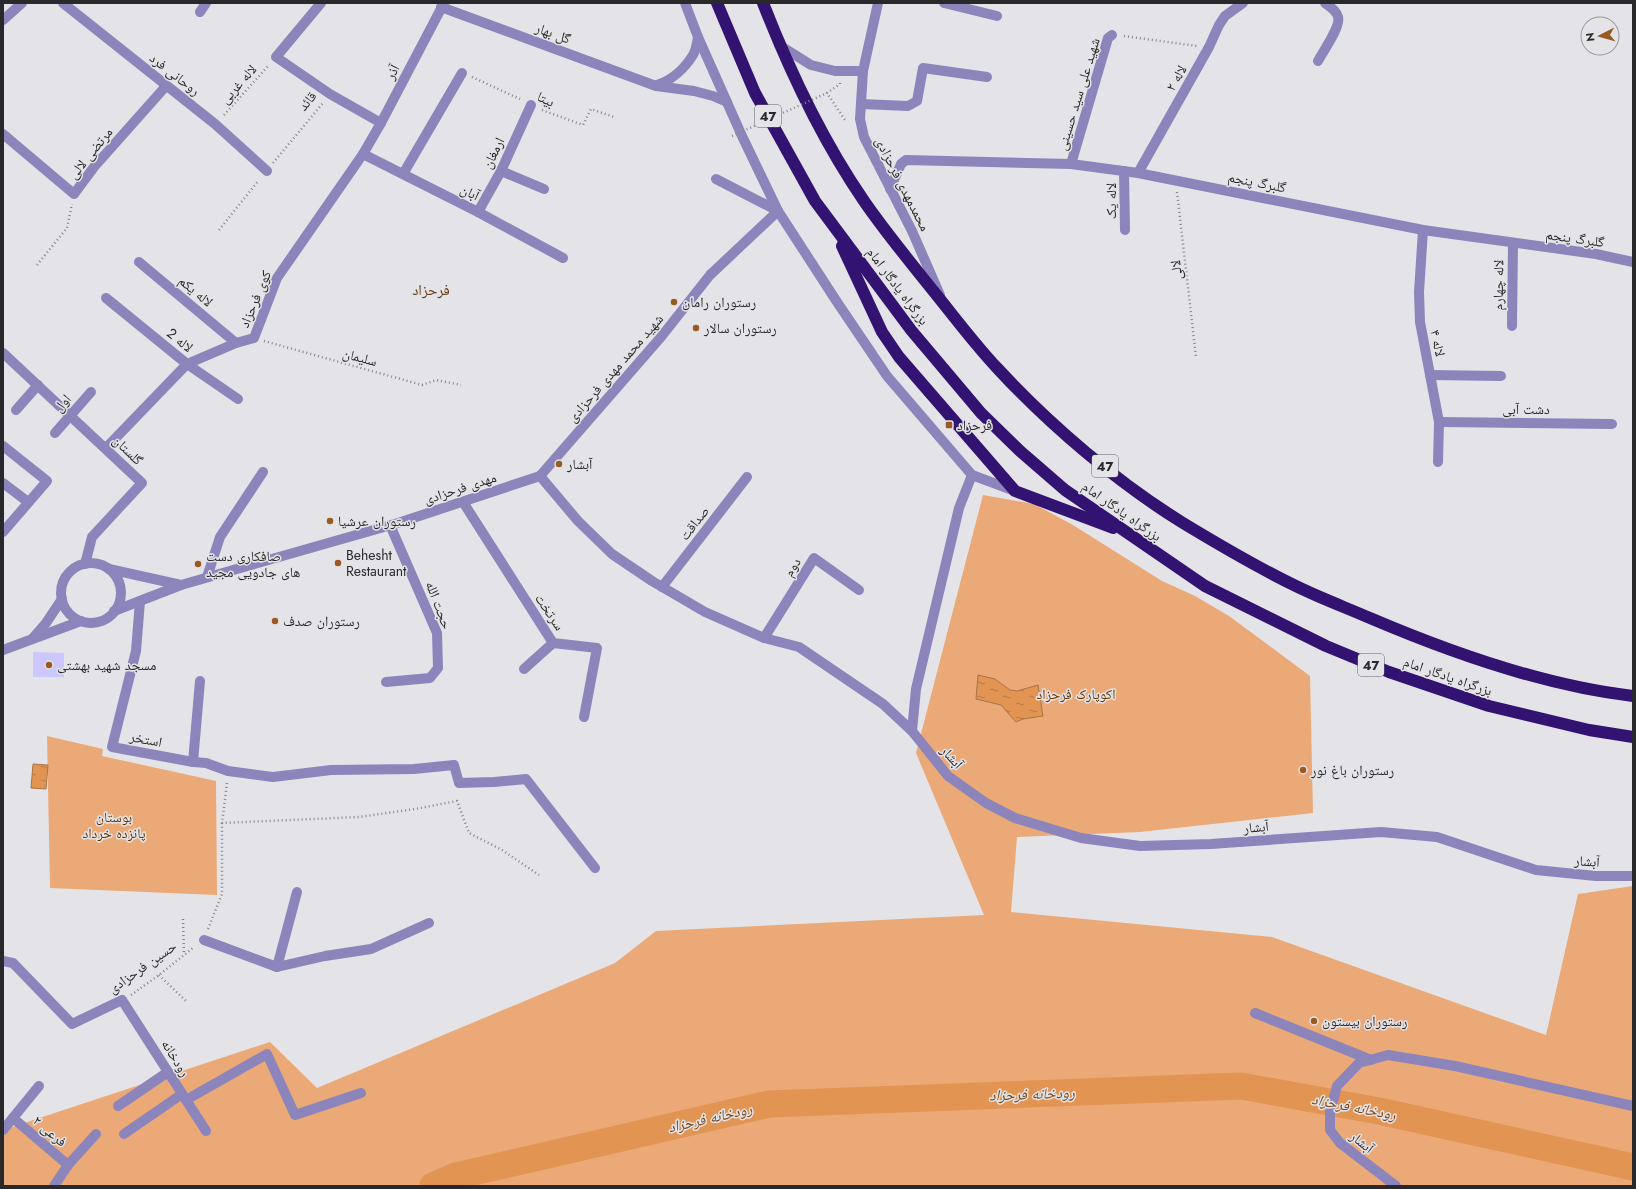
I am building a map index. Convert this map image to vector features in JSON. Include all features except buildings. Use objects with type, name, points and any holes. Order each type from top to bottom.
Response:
[{"type":"highway","name":"بزرگراه یادگار امام","points":[[716,3],[755,93],[815,201],[911,330],[981,412],[1020,451],[1065,490],[1205,586],[1326,646],[1382,669],[1489,706],[1589,730],[1633,737]]},
{"type":"highway","name":"بزرگراه یادگار امام","points":[[763,3],[779,45],[800,89],[845,171],[895,243],[997,368],[1035,407],[1120,479],[1181,522],[1240,556],[1301,589],[1404,633],[1498,666],[1553,682],[1612,694],[1633,696]]},
{"type":"highway","points":[[831,222],[882,332],[899,357],[1015,491],[1131,535]]},
{"type":"street","points":[[3,20],[22,3]]},
{"type":"street","name":"روحانی فرد","points":[[63,3],[215,124],[267,171]]},
{"type":"street","points":[[200,12],[206,3]]},
{"type":"street","points":[[276,57],[321,3]]},
{"type":"street","points":[[685,3],[698,37],[727,102],[778,211],[887,376],[972,475],[1015,491]]},
{"type":"street","name":"محمدمهدی فرحزادی","points":[[878,3],[862,71],[860,119],[864,137],[912,231],[944,304]]},
{"type":"street","points":[[944,3],[968,6],[997,16]]},
{"type":"street","name":"لاله ۲","points":[[1138,173],[1209,47],[1219,24],[1225,16],[1243,3]]},
{"type":"street","points":[[1318,61],[1336,30],[1339,21],[1336,13],[1325,3]]},
{"type":"street","name":"گل بهار","points":[[442,5],[656,86],[694,91],[713,96],[727,102]]},
{"type":"street","name":"آذر","points":[[363,154],[381,123],[442,5]]},
{"type":"street","name":"شهید علی سید حسینی","points":[[1071,164],[1108,38],[1112,35]]},
{"type":"street","points":[[656,86],[668,81],[685,65],[694,54],[698,37]]},
{"type":"street","points":[[779,45],[811,65],[836,71],[862,71]]},
{"type":"street","name":"قائد","points":[[276,57],[330,94]]},
{"type":"street","points":[[861,104],[908,106],[912,104],[917,101],[923,68],[987,77]]},
{"type":"street","points":[[403,174],[462,73]]},
{"type":"street","name":"مرتضی لالی","points":[[74,194],[94,167],[166,86]]},
{"type":"street","points":[[330,94],[381,123]]},
{"type":"street","name":"ارمغان","points":[[478,212],[501,171],[531,105]]},
{"type":"street","points":[[3,134],[74,194]]},
{"type":"street","name":"آبان","points":[[363,154],[478,212],[562,258]]},
{"type":"street","name":"کوی فرحزاد","points":[[106,448],[187,364],[236,343],[254,338],[277,278],[363,154]]},
{"type":"street","name":"گلبرگ پنجم","points":[[890,189],[901,164],[906,160],[1071,164],[1176,180],[1422,230],[1596,254],[1633,262]]},
{"type":"street","points":[[501,171],[544,189]]},
{"type":"street","name":"لاله یک","points":[[1124,171],[1125,230]]},
{"type":"street","points":[[716,179],[778,211]]},
{"type":"street","name":"شهید محمد مهدی فرحزادی","points":[[540,476],[661,337],[710,275],[778,211]]},
{"type":"street","name":"لاله ۴","points":[[1422,230],[1419,292],[1420,322],[1439,422],[1438,462]]},
{"type":"street","name":"لاله چهارم","points":[[1512,326],[1513,243]]},
{"type":"street","name":"لاله یکم","points":[[139,262],[236,343]]},
{"type":"street","name":"لاله 2","points":[[106,298],[187,364],[238,399]]},
{"type":"street","name":"گلستان","points":[[3,353],[142,483],[92,537],[85,564]]},
{"type":"street","points":[[1430,375],[1500,376]]},
{"type":"street","points":[[16,410],[38,386]]},
{"type":"street","name":"اول","points":[[55,433],[91,392]]},
{"type":"street","name":"دشت آبی","points":[[1439,422],[1612,424]]},
{"type":"street","points":[[3,446],[47,481],[4,530]]},
{"type":"street","points":[[207,578],[220,537],[263,472]]},
{"type":"street","points":[[912,730],[916,689],[959,508],[972,475]]},
{"type":"street","name":"مهدی فرحزادی","points":[[114,611],[181,584],[390,526],[540,476]]},
{"type":"street","name":"آبشار","points":[[540,476],[578,521],[612,554],[662,587],[705,612],[764,638],[799,647],[883,704],[912,730],[948,776],[986,803],[1015,818],[1081,838],[1140,846],[1211,844],[1381,832],[1437,837],[1536,870],[1596,876],[1633,876]]},
{"type":"street","name":"صداقت","points":[[662,587],[747,477]]},
{"type":"street","points":[[3,483],[28,502]]},
{"type":"street","name":"سرتخت","points":[[463,502],[553,643],[597,648],[584,717]]},
{"type":"street","name":"حجت الله","points":[[386,682],[430,678],[438,668],[437,633],[390,526]]},
{"type":"street","name":"دوم","points":[[764,638],[814,558],[859,590]]},
{"type":"street","points":[[109,569],[115,576],[119,585],[119,603],[114,611],[108,618],[99,622],[90,623],[80,621],[72,616],[65,608],[61,590],[66,577],[76,567],[85,564],[93,563],[109,569],[181,584]]},
{"type":"street","points":[[30,641],[46,623],[62,599]]},
{"type":"street","name":"استخر","points":[[140,601],[136,651],[112,747],[193,762]]},
{"type":"street","points":[[3,650],[80,621]]},
{"type":"street","points":[[524,669],[553,643]]},
{"type":"street","points":[[200,681],[193,762],[206,763],[228,771],[273,777],[331,770],[414,769],[454,765],[459,783],[526,779],[595,868]]},
{"type":"street","points":[[277,967],[296,892]]},
{"type":"street","points":[[204,940],[277,967],[326,956],[371,949],[429,923]]},
{"type":"street","name":"حسین فرحزادی","points":[[3,961],[13,963],[72,1024],[122,1000]]},
{"type":"street","name":"رودخانه","points":[[122,1000],[206,1131]]},
{"type":"street","points":[[1255,1013],[1371,1060]]},
{"type":"street","points":[[124,1134],[184,1097],[267,1054],[295,1114],[361,1093]]},
{"type":"street","name":"آبشار","points":[[1396,1186],[1340,1143],[1330,1130],[1330,1112],[1337,1086],[1359,1063],[1388,1055],[1455,1066],[1633,1106]]},
{"type":"street","points":[[118,1106],[168,1072]]},
{"type":"street","points":[[3,1130],[39,1086]]},
{"type":"street","name":"فرعی ۲","points":[[13,1118],[68,1165]]},
{"type":"street","points":[[54,1186],[68,1165],[96,1134]]},
{"type":"path","name":"شهید علی سید حسینی","points":[[1112,35],[1209,47]]},
{"type":"path","name":"لاله غربی","points":[[215,124],[276,57]]},
{"type":"path","name":"بیتا","points":[[462,73],[528,102],[531,105],[583,125],[591,109],[614,117]]},
{"type":"path","points":[[732,136],[827,93],[840,84]]},
{"type":"path","points":[[827,93],[845,120]]},
{"type":"path","name":"قائد","points":[[219,230],[330,94]]},
{"type":"path","name":"لالی","points":[[1176,180],[1196,357]]},
{"type":"path","name":"مرتضی لالی","points":[[37,265],[67,228],[74,194]]},
{"type":"path","name":"سلیمان","points":[[254,338],[422,385],[436,380],[461,385]]},
{"type":"path","name":"حسین فرحزادی","points":[[122,1000],[159,975],[204,940],[222,894],[222,823],[228,771]]},
{"type":"path","points":[[222,823],[359,817],[457,801],[469,833],[502,850],[539,875]]},
{"type":"path","points":[[183,919],[184,956]]},
{"type":"path","points":[[159,975],[187,1002]]},
{"type":"green space","name":"اکوپارک فرحزاد","points":[[983,495],[1034,504],[1073,525],[1162,581],[1195,596],[1229,616],[1310,676],[1313,813],[1140,832],[1017,837],[1011,912],[1272,937],[1546,1035],[1578,894],[1633,886],[1633,1186],[3,1186],[3,1130],[270,1042],[317,1088],[615,963],[656,931],[984,915],[916,753]]},
{"type":"green space","name":"بوستان پانزده خرداد","points":[[47,736],[103,749],[102,756],[216,781],[217,895],[50,888]]},
{"type":"water","points":[[978,675],[995,679],[1010,690],[1017,691],[1038,685],[1043,716],[1023,719],[1016,722],[1001,705],[976,699]]},
{"type":"water","points":[[33,764],[48,765],[46,789],[31,788]]},
{"type":"waterway","name":"رودخانه فرحزاد","points":[[433,1186],[456,1176],[769,1104],[1241,1086],[1379,1111],[1633,1167]]},
{"type":"place","name":"رستوران رامان","points":[[674,302]]},
{"type":"place","name":"رستوران سالار","points":[[696,328]]},
{"type":"place","name":"فرحزاد","points":[[949,425]]},
{"type":"place","name":"آبشار","points":[[559,464]]},
{"type":"place","name":"رستوران عرشیا","points":[[330,521]]},
{"type":"place","name":"Behesht Restaurant","points":[[338,563]]},
{"type":"place","name":"صافکاری دست های جادویی مجید","points":[[198,564]]},
{"type":"place","name":"رستوران صدف","points":[[275,621]]},
{"type":"place","name":"مسجد شهید بهشتی","points":[[49,665]]},
{"type":"place","name":"رستوران باغ نور","points":[[1303,770]]},
{"type":"place","name":"رستوران بیستون","points":[[1314,1021]]},
{"type":"district","name":"فرحزاد","points":[[431,290]]}]
